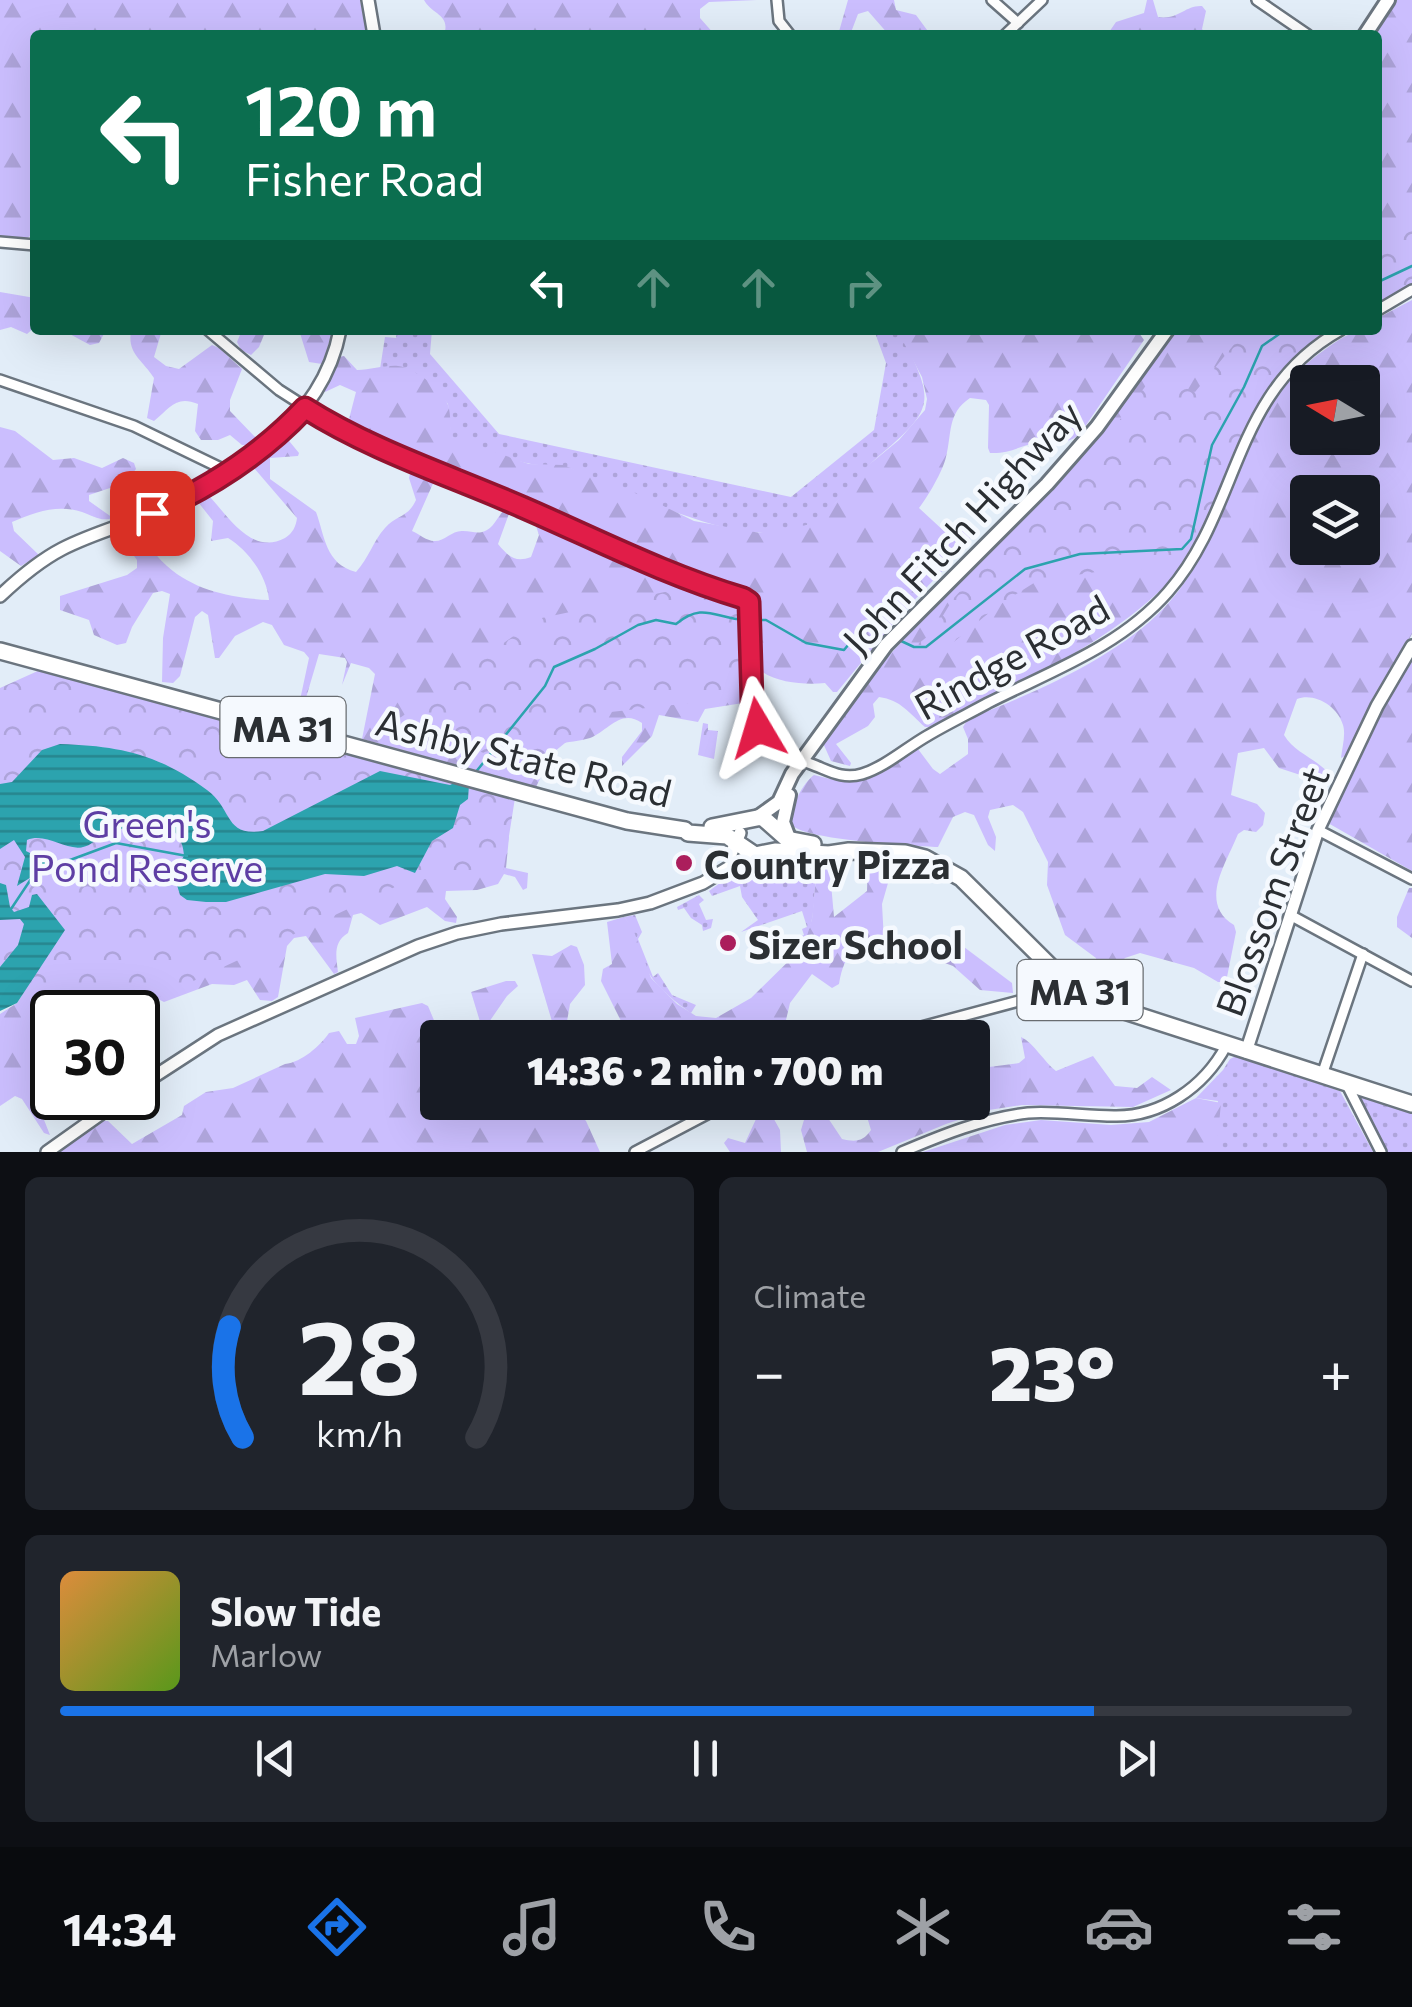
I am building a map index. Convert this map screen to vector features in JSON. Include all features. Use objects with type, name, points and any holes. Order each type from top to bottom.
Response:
[{"type":"main road","points":[[1367,30],[1388,0]]},
{"type":"main road","name":"John Fitch Highway","points":[[755,839],[792,774],[874,659],[1047,484],[1106,415],[1164,335]]},
{"type":"main road","name":"Ashby State Road","points":[[0,651],[627,821],[688,833],[755,839]]},
{"type":"main road","name":"John Fitch Highway","points":[[755,839],[783,827],[784,810],[802,764]]},
{"type":"main road","name":"Ashby State Road","points":[[685,830],[688,826],[725,827],[755,839]]},
{"type":"main road","points":[[755,839],[848,851]]},
{"type":"main road","name":"MA 31","points":[[755,839],[829,854],[905,853],[944,867],[961,878],[1041,960],[1075,986],[1121,1012],[1412,1104]]},
{"type":"street","points":[[368,0],[373,30]]},
{"type":"street","points":[[777,0],[779,21],[786,30]]},
{"type":"street","points":[[992,0],[1018,23]]},
{"type":"street","points":[[1010,30],[1042,0]]},
{"type":"street","points":[[1257,0],[1301,30]]},
{"type":"street","points":[[0,242],[30,245]]},
{"type":"street","points":[[1382,308],[1412,290]]},
{"type":"street","points":[[214,335],[305,408],[367,443],[518,505],[666,573],[749,602],[752,701],[758,728],[775,748],[802,764]]},
{"type":"street","points":[[0,596],[60,550],[182,500],[278,437],[305,408],[326,376],[338,335]]},
{"type":"street","name":"Rindge Road","points":[[802,764],[844,776],[870,771],[969,713],[1112,641],[1142,617],[1167,594],[1203,541],[1250,426],[1270,393],[1304,357],[1334,335]]},
{"type":"street","points":[[0,380],[134,426],[230,472]]},
{"type":"street","name":"Blossom Street","points":[[1246,1052],[1318,830],[1377,706],[1412,646]]},
{"type":"street","points":[[1318,830],[1412,879]]},
{"type":"street","points":[[709,880],[755,839]]},
{"type":"street","points":[[160,1073],[218,1035],[418,946],[501,924],[638,907],[680,894],[741,860],[755,839]]},
{"type":"street","points":[[1290,915],[1412,981]]},
{"type":"street","points":[[1322,1076],[1364,954]]},
{"type":"street","points":[[948,1020],[1075,986]]},
{"type":"street","points":[[902,1152],[956,1130],[1007,1116],[1052,1112],[1139,1115],[1173,1101],[1196,1085],[1226,1046]]},
{"type":"street","points":[[1346,1083],[1381,1152]]},
{"type":"street","points":[[47,1152],[92,1120]]},
{"type":"street","points":[[636,1152],[696,1120]]},
{"type":"green space","points":[[0,0],[360,0],[366,30],[30,30],[30,236],[25,240],[0,237]]},
{"type":"green space","points":[[424,0],[757,0],[709,2],[700,9],[700,18],[711,30],[445,30],[443,19]]},
{"type":"green space","points":[[848,0],[894,0],[896,10],[916,15],[927,30],[885,30],[868,11],[858,14],[852,30],[839,30]]},
{"type":"green space","points":[[1147,0],[1153,0],[1158,17],[1202,6],[1206,11],[1203,30],[1110,30],[1116,22],[1144,13]]},
{"type":"green space","points":[[1397,0],[1412,0],[1412,285],[1382,302],[1382,30],[1377,30]]},
{"type":"green space","points":[[1412,213],[1412,288],[1382,308],[1382,233]]},
{"type":"green space","points":[[0,292],[30,297],[30,331],[27,334],[11,327],[0,330]]},
{"type":"green space","points":[[1412,300],[1412,634],[1345,756],[1341,758],[1344,729],[1336,712],[1318,699],[1297,699],[1284,735],[1327,772],[1332,778],[1328,784],[1279,768],[1264,748],[1238,753],[1231,795],[1257,804],[1265,813],[1263,825],[1256,832],[1244,830],[1238,834],[1218,882],[1218,906],[1236,932],[1226,982],[1218,982],[1194,968],[1140,953],[1125,958],[1105,979],[1097,977],[1096,958],[1065,935],[1047,885],[1048,862],[1023,812],[1013,805],[990,810],[995,851],[988,845],[974,815],[965,812],[953,817],[938,847],[817,835],[792,825],[797,797],[814,775],[843,782],[860,779],[912,749],[918,749],[940,774],[968,754],[963,727],[968,719],[1073,672],[1146,625],[1188,577],[1207,544],[1253,439],[1290,381],[1290,455],[1380,455],[1380,365],[1307,365],[1348,335],[1382,335],[1382,316]]},
{"type":"green space","points":[[72,335],[103,335],[99,343],[90,345]]},
{"type":"green space","points":[[161,335],[154,357],[179,369],[212,345],[219,348],[242,369],[230,400],[230,411],[257,439],[252,445],[242,445],[230,435],[201,440],[195,431],[198,404],[184,401],[174,404],[154,421],[147,418],[154,378],[133,351],[130,338]]},
{"type":"green space","points":[[240,335],[264,335],[251,355],[241,350],[237,342]]},
{"type":"green space","points":[[301,335],[331,335],[322,364],[309,362]]},
{"type":"green space","points":[[432,335],[430,354],[499,434],[791,497],[874,430],[886,363],[876,335],[902,335],[919,373],[924,400],[913,425],[819,517],[785,532],[758,533],[699,520],[569,468],[522,462],[451,437],[448,404],[437,390],[415,373],[396,366],[380,369],[385,337]]},
{"type":"green space","points":[[900,335],[1140,335],[1144,340],[1082,431],[1072,439],[990,453],[986,400],[970,398],[957,410],[942,469],[919,508],[945,532],[955,522],[968,531],[971,541],[902,613],[837,692],[825,683],[779,679],[755,666],[756,596],[684,576],[358,436],[348,423],[356,392],[340,385],[325,392],[324,385],[339,357],[344,356],[357,370],[405,368],[427,380],[445,399],[452,437],[529,464],[563,465],[694,521],[760,533],[807,525],[835,503],[925,410],[922,377]]},
{"type":"green space","points":[[1168,335],[1326,335],[1282,373],[1175,576],[1120,624],[1059,662],[929,727],[899,704],[879,697],[873,704],[875,717],[868,726],[836,744],[850,766],[831,761],[823,743],[871,674],[1089,446]]},
{"type":"green space","points":[[1242,335],[1342,335],[1298,365],[1290,365],[1290,371],[1278,379],[1176,586],[1135,566],[1037,581],[996,607],[944,650],[898,660],[933,632],[953,599],[980,569],[1032,525],[1094,463],[1106,438],[1154,375],[1195,392]]},
{"type":"green space","points":[[0,427],[15,431],[53,460],[74,458],[102,468],[123,458],[134,463],[136,469],[125,483],[89,495],[89,501],[113,518],[101,519],[64,509],[38,512],[12,522],[14,531],[39,555],[21,566],[0,551]]},
{"type":"green space","points":[[285,436],[298,456],[270,458],[270,479],[316,512],[332,556],[356,572],[385,528],[416,500],[409,478],[411,469],[433,473],[435,479],[412,531],[429,540],[438,541],[459,531],[484,531],[507,507],[510,511],[498,544],[512,557],[531,557],[539,535],[535,523],[542,521],[663,576],[740,603],[744,609],[743,703],[705,709],[698,722],[659,715],[652,736],[622,766],[622,757],[642,731],[642,723],[635,719],[621,719],[590,738],[557,744],[536,787],[362,739],[375,674],[351,663],[342,685],[345,658],[319,654],[300,718],[297,714],[309,658],[304,652],[284,645],[272,625],[263,622],[235,636],[215,658],[208,615],[202,611],[195,617],[180,676],[173,683],[162,682],[170,594],[153,593],[126,643],[117,645],[94,635],[89,620],[60,610],[60,596],[127,575],[137,568],[137,560],[117,533],[118,529],[128,527],[167,566],[190,582],[228,595],[269,600],[260,573],[243,549],[228,538],[211,541],[213,521],[198,502],[200,494],[206,493],[240,530],[261,542],[288,536],[297,518],[254,468],[258,457]]},
{"type":"green space","points":[[704,589],[744,616],[744,697],[602,713],[533,769],[393,723],[537,619],[674,590]]},
{"type":"green space","points":[[1412,659],[1412,871],[1328,823],[1363,745]]},
{"type":"green space","name":"Green's Pond Reserve","points":[[42,665],[515,798],[503,874],[410,880],[160,997],[160,990],[30,990],[30,1000],[0,975],[0,688],[40,670]]},
{"type":"green space","points":[[703,723],[708,724],[708,730],[718,731],[714,759],[698,755]]},
{"type":"green space","points":[[493,832],[509,837],[506,868],[528,873],[527,888],[523,890],[515,877],[504,874],[498,884],[477,890],[446,891],[445,899],[457,917],[456,923],[445,921],[427,907],[380,925],[361,913],[353,915],[348,933],[338,945],[338,972],[334,974],[306,936],[294,938],[287,946],[278,997],[272,1001],[260,1000],[247,980],[234,985],[212,984],[164,1002],[160,1000],[160,990],[30,990],[30,1111],[15,1096],[0,1106],[0,1014],[17,1003],[47,957]]},
{"type":"green space","points":[[818,857],[824,857],[830,872],[834,917],[867,891],[868,861],[873,857],[894,862],[882,904],[884,941],[852,953],[844,964],[839,984],[832,988],[812,974],[790,1003],[786,1020],[620,1020],[601,981],[603,969],[612,964],[607,922],[624,917],[632,926],[651,978],[677,1004],[696,1016],[716,1018],[751,998],[804,946],[812,919]]},
{"type":"green space","points":[[778,858],[817,861],[811,923],[796,956],[792,944],[786,941],[804,935],[802,929],[807,927],[802,911],[741,932],[758,920],[742,897],[740,886],[712,896],[709,891],[742,867]]},
{"type":"green space","points":[[1412,888],[1412,938],[1397,927]]},
{"type":"green space","points":[[699,895],[704,900],[699,904],[706,920],[713,919],[711,928],[703,931],[702,925],[684,908],[677,907]]},
{"type":"green space","points":[[635,915],[642,932],[638,939],[653,977],[658,973],[672,995],[696,1005],[691,1013],[650,975],[624,917]]},
{"type":"green space","points":[[956,941],[1012,983],[1013,993],[980,990],[953,966],[931,958],[929,950],[933,945]]},
{"type":"green space","points":[[571,945],[577,947],[584,965],[585,985],[570,1004],[567,1020],[552,1020],[532,954],[552,956]]},
{"type":"green space","points":[[506,981],[515,981],[518,986],[490,1020],[479,1020],[471,992]]},
{"type":"green space","points":[[422,1003],[428,1006],[434,1020],[420,1020],[420,1120],[585,1120],[600,1152],[57,1152],[104,1121],[132,1144],[182,1115],[184,1106],[206,1092],[233,1088],[298,1060],[329,1033],[339,1031],[347,1044],[356,1044],[359,1036],[355,1018]]},
{"type":"green space","points":[[1021,1037],[1056,1071],[1093,1056],[1115,1086],[1137,1088],[1152,1077],[1171,1090],[1133,1107],[1022,1105],[990,1110],[990,1067],[1019,1063],[1025,1058]]},
{"type":"green space","points":[[1236,1056],[1340,1091],[1373,1152],[1209,1152],[1218,1101],[1196,1098]]},
{"type":"green space","points":[[1362,1095],[1412,1109],[1412,1152],[1385,1152],[1360,1104]]},
{"type":"green space","points":[[1196,1098],[1221,1103],[1217,1145],[1209,1152],[923,1152],[1005,1125],[1041,1120],[1111,1125],[1149,1122]]},
{"type":"green space","points":[[36,1120],[44,1120],[50,1135]]},
{"type":"green space","points":[[756,1120],[774,1120],[780,1130],[781,1152],[730,1152],[724,1143],[728,1138],[745,1143]]},
{"type":"green space","points":[[804,1120],[829,1120],[842,1139],[851,1141],[865,1137],[871,1130],[868,1120],[958,1120],[878,1152],[807,1152],[801,1130]]},
{"type":"water","points":[[60,744],[120,750],[155,760],[207,790],[235,826],[250,832],[263,831],[380,771],[469,785],[468,799],[460,805],[453,828],[432,841],[415,873],[397,866],[364,876],[325,874],[226,902],[187,900],[180,895],[177,885],[177,867],[184,856],[179,837],[167,826],[151,824],[134,832],[111,826],[84,847],[36,838],[27,840],[26,851],[52,864],[17,886],[25,857],[14,840],[0,849],[0,784],[12,782],[42,750]]},
{"type":"water","points":[[0,883],[6,885],[14,912],[29,907],[32,895],[37,894],[65,930],[17,1003],[0,1011],[0,967],[18,945],[24,924],[20,919],[0,920]]},
{"type":"waterway","points":[[1382,280],[1412,266]]},
{"type":"waterway","points":[[899,640],[914,647],[926,647],[1025,569],[1080,554],[1182,549],[1191,539],[1212,445],[1262,346],[1278,335]]},
{"type":"waterway","points":[[475,773],[545,686],[554,667],[656,620],[676,624],[702,612],[746,620]]},
{"type":"waterway","points":[[754,620],[766,620],[806,643],[844,650],[867,622],[888,633]]},
{"type":"waterway","points":[[11,909],[35,873],[116,843],[187,856]]},
{"type":"place","name":"Country Pizza","points":[[684,863]]},
{"type":"place","name":"Sizer School","points":[[728,943]]},
{"type":"route","points":[[152,513],[230,472],[278,437],[305,408],[398,457],[518,505],[666,573],[749,602],[752,701],[758,728]]}]
